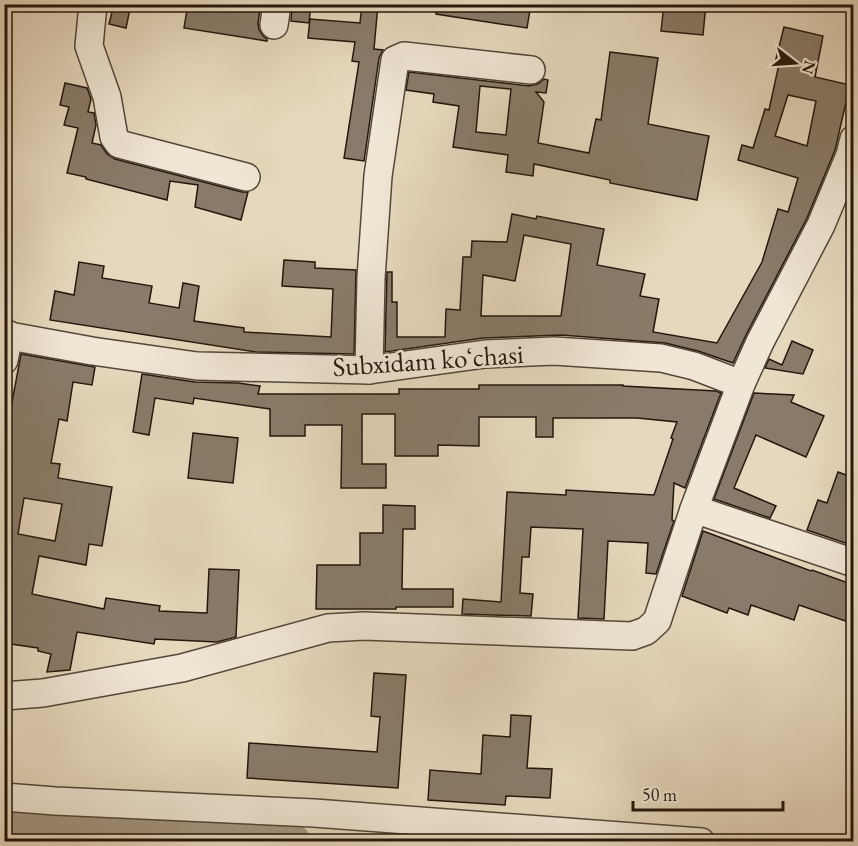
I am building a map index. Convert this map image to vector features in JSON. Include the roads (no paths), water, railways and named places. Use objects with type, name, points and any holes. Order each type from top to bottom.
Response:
[{"type":"street","points":[[93,4],[89,46],[107,97],[114,137],[119,144],[246,177]]},
{"type":"street","points":[[369,370],[371,278],[378,176],[395,60],[404,56],[531,70]]},
{"type":"street","points":[[4,696],[44,693],[182,668],[328,628],[364,626],[632,636],[646,631],[657,621],[694,508],[741,384],[759,342],[821,225],[852,150]]},
{"type":"street","name":"Subxidam koʻchasi","points":[[6,343],[92,351],[197,366],[369,370],[485,354],[554,351],[661,358],[694,366],[741,384]]},
{"type":"street","points":[[694,508],[854,564]]},
{"type":"street","points":[[4,796],[55,801],[314,813],[701,842]]},
{"type":"waterway","points":[[4,822],[293,842]]}]
